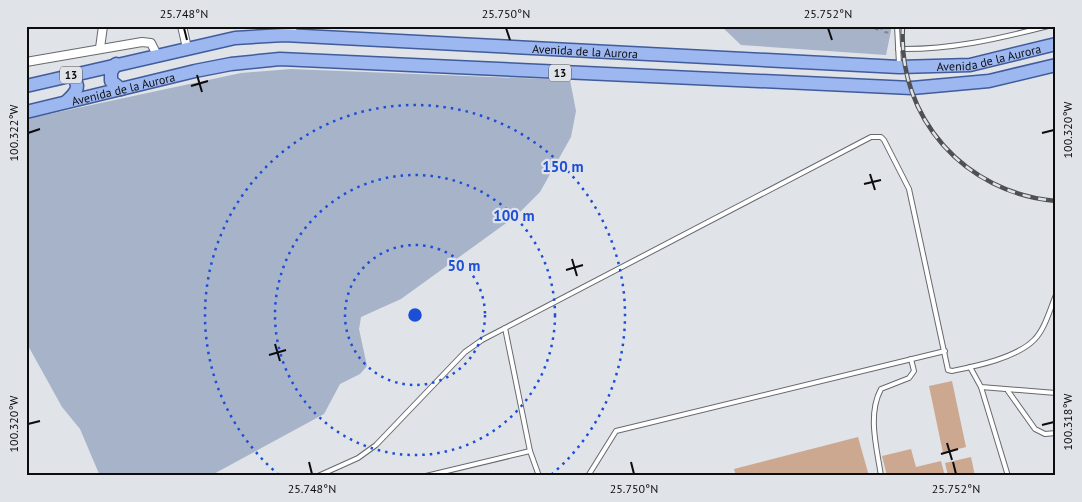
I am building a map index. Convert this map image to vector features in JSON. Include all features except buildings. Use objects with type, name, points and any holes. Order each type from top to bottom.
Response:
[{"type":"main road","name":"Avenida de la Aurora","points":[[26,86],[235,38],[284,35],[899,67],[970,65],[1056,44]]},
{"type":"main road","name":"Avenida de la Aurora","points":[[26,112],[231,64],[280,60],[912,88],[989,81],[1056,65]]},
{"type":"main road","points":[[116,64],[111,72],[111,81],[121,89]]},
{"type":"main road","points":[[67,101],[76,93],[78,87],[76,80],[70,75]]},
{"type":"street","points":[[100,48],[103,26]]},
{"type":"street","points":[[182,26],[187,48]]},
{"type":"street","points":[[284,35],[294,26]]},
{"type":"street","points":[[26,62],[100,48],[149,42],[154,46],[156,55]]},
{"type":"lane","points":[[897,26],[899,67]]},
{"type":"lane","points":[[898,49],[932,50],[982,43],[1048,26]]},
{"type":"lane","points":[[318,476],[358,458],[376,444],[465,352],[505,328],[876,136],[881,137],[887,144],[909,189],[948,370],[970,367],[1004,356],[1022,348],[1035,339],[1056,295]]},
{"type":"lane","points":[[505,328],[530,451],[540,476]]},
{"type":"lane","points":[[588,476],[616,432],[945,351]]},
{"type":"lane","points":[[881,476],[874,435],[875,403],[881,389],[909,378],[914,372],[911,359]]},
{"type":"lane","points":[[970,367],[981,387],[1008,476]]},
{"type":"lane","points":[[981,387],[1008,391],[1056,393]]},
{"type":"lane","points":[[1008,391],[1035,429],[1042,434],[1056,433]]},
{"type":"lane","points":[[426,476],[530,451]]},
{"type":"path","points":[[867,26],[897,34]]},
{"type":"shaded area","points":[[721,26],[892,26],[886,55],[741,45]]},
{"type":"shaded area","points":[[291,69],[570,80],[576,111],[571,137],[540,192],[516,216],[401,299],[361,317],[359,329],[367,366],[360,374],[340,384],[324,414],[210,476],[206,473],[200,476],[100,476],[80,429],[62,407],[26,342],[26,119],[241,73]]},
{"type":"railway","points":[[903,26],[904,60],[912,91],[925,120],[943,145],[966,166],[993,183],[1023,195],[1056,201]]}]
